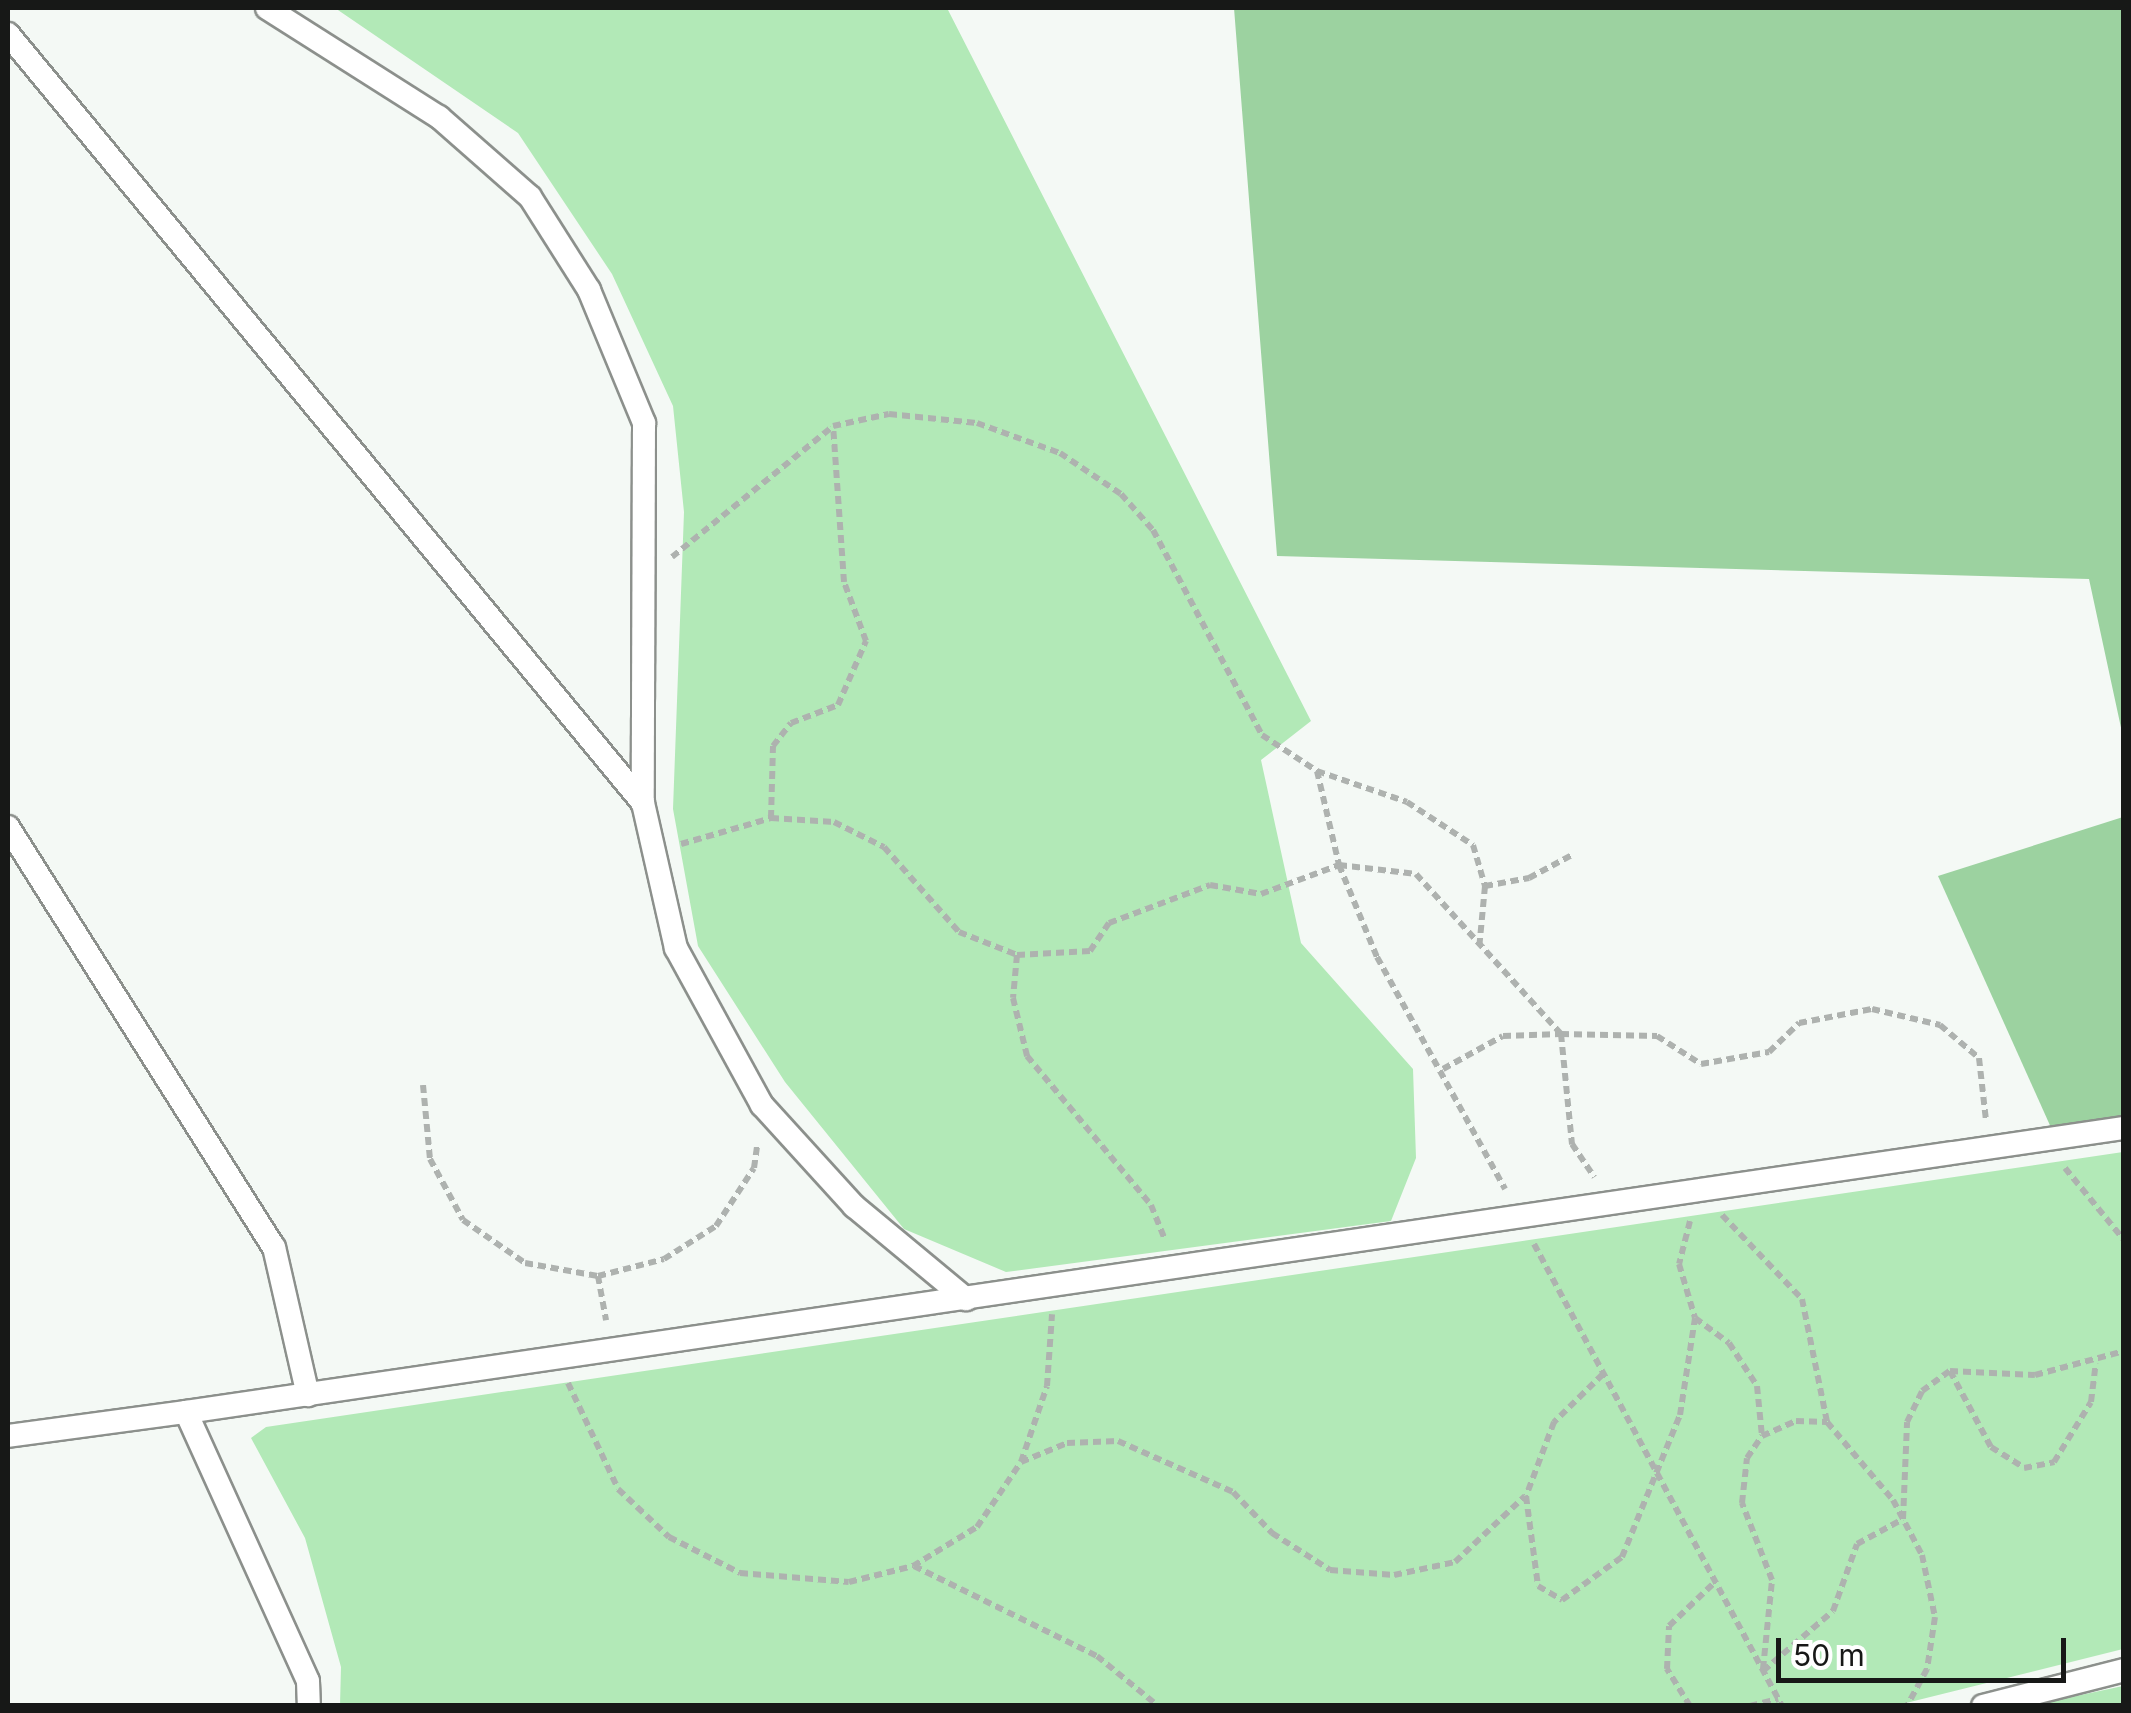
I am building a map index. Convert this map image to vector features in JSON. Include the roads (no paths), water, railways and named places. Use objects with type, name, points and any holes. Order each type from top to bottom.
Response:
[{"type":"lane","points":[[267,8],[439,116],[530,197],[589,290],[644,424],[650,572],[643,803],[676,948],[762,1105],[854,1206],[966,1299]]},
{"type":"lane","points":[[8,34],[643,803]]},
{"type":"lane","points":[[8,827],[274,1247],[308,1395]]},
{"type":"lane","points":[[8,1436],[2124,1128]]},
{"type":"lane","points":[[186,1412],[308,1681],[309,1706]]},
{"type":"lane","points":[[1983,1706],[2124,1670]]}]
